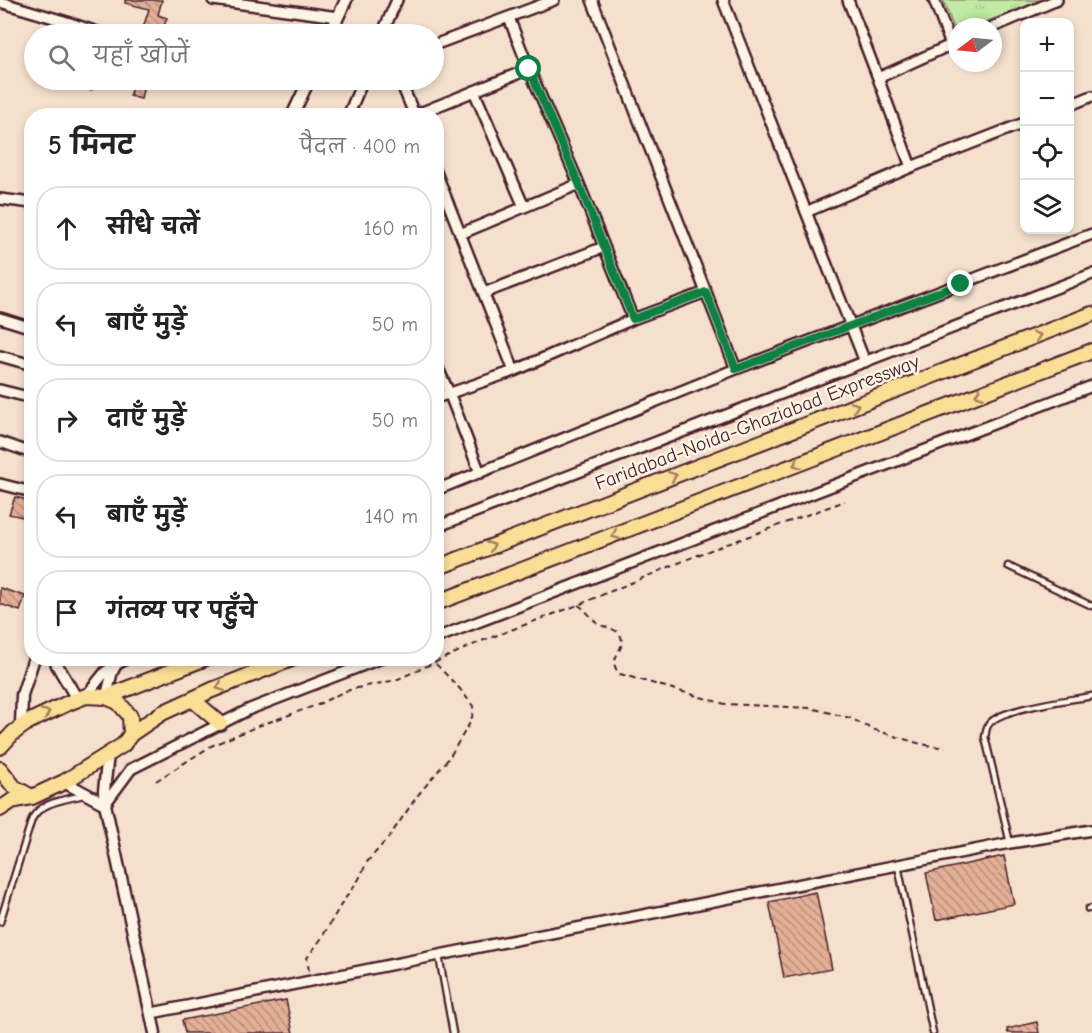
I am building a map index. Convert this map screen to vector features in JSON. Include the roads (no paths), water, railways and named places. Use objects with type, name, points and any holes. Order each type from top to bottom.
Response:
[{"type":"main road","name":"Faridabad-Noida-Ghaziabad Expressway","points":[[444,565],[1092,314]]},
{"type":"main road","points":[[444,600],[1092,351]]},
{"type":"main road","points":[[0,747],[28,722],[82,698],[106,697],[185,666]]},
{"type":"main road","points":[[0,809],[12,801],[32,797],[64,782],[123,745],[131,734],[162,713],[274,666]]},
{"type":"main road","points":[[106,697],[118,702],[130,716],[131,734]]},
{"type":"main road","points":[[192,699],[220,723]]},
{"type":"main road","points":[[0,769],[14,787],[32,797]]},
{"type":"street","points":[[213,0],[338,16]]},
{"type":"street","points":[[334,24],[346,0]]},
{"type":"street","points":[[386,24],[397,0]]},
{"type":"street","points":[[444,41],[554,0]]},
{"type":"street","points":[[592,0],[736,369]]},
{"type":"street","points":[[723,0],[865,362]]},
{"type":"street","points":[[848,0],[911,167]]},
{"type":"street","points":[[934,0],[948,30]]},
{"type":"street","points":[[1002,23],[1056,0]]},
{"type":"street","points":[[0,2],[73,24]]},
{"type":"street","points":[[509,18],[633,319]]},
{"type":"street","points":[[878,78],[948,46]]},
{"type":"street","points":[[432,108],[529,69]]},
{"type":"street","points":[[296,108],[304,90]]},
{"type":"street","points":[[351,108],[359,90]]},
{"type":"street","points":[[404,90],[412,108]]},
{"type":"street","points":[[474,91],[524,207]]},
{"type":"street","points":[[1074,103],[1092,96]]},
{"type":"street","points":[[806,212],[911,167],[1020,125]]},
{"type":"street","points":[[460,234],[579,184]]},
{"type":"street","points":[[444,193],[514,370]]},
{"type":"street","points":[[0,200],[24,202]]},
{"type":"street","points":[[444,487],[736,369],[1092,234]]},
{"type":"street","points":[[484,293],[604,247]]},
{"type":"street","points":[[444,524],[1092,274]]},
{"type":"street","points":[[444,396],[514,370],[633,319],[706,292]]},
{"type":"street","points":[[0,318],[24,326]]},
{"type":"street","points":[[0,356],[24,363]]},
{"type":"street","points":[[444,382],[480,473]]},
{"type":"street","points":[[444,635],[1092,386]]},
{"type":"street","points":[[0,390],[24,396]]},
{"type":"street","points":[[0,442],[24,450]]},
{"type":"street","points":[[0,484],[24,490]]},
{"type":"street","points":[[21,727],[22,695],[31,666]]},
{"type":"street","points":[[60,666],[82,698],[105,672],[114,666]]},
{"type":"street","points":[[106,697],[116,666]]},
{"type":"street","points":[[105,804],[130,769],[250,709],[361,666]]},
{"type":"street","points":[[108,754],[105,804],[155,1033]]},
{"type":"street","points":[[64,782],[105,804]]},
{"type":"street","points":[[152,1013],[1010,843],[1092,830]]},
{"type":"lane","points":[[1008,566],[1092,606]]},
{"type":"lane","points":[[1010,843],[985,737],[988,724],[998,716],[1014,711],[1092,696]]},
{"type":"lane","points":[[0,922],[35,812],[53,803],[88,794]]},
{"type":"lane","points":[[898,866],[933,1033]]},
{"type":"lane","points":[[439,955],[453,1033]]}]
